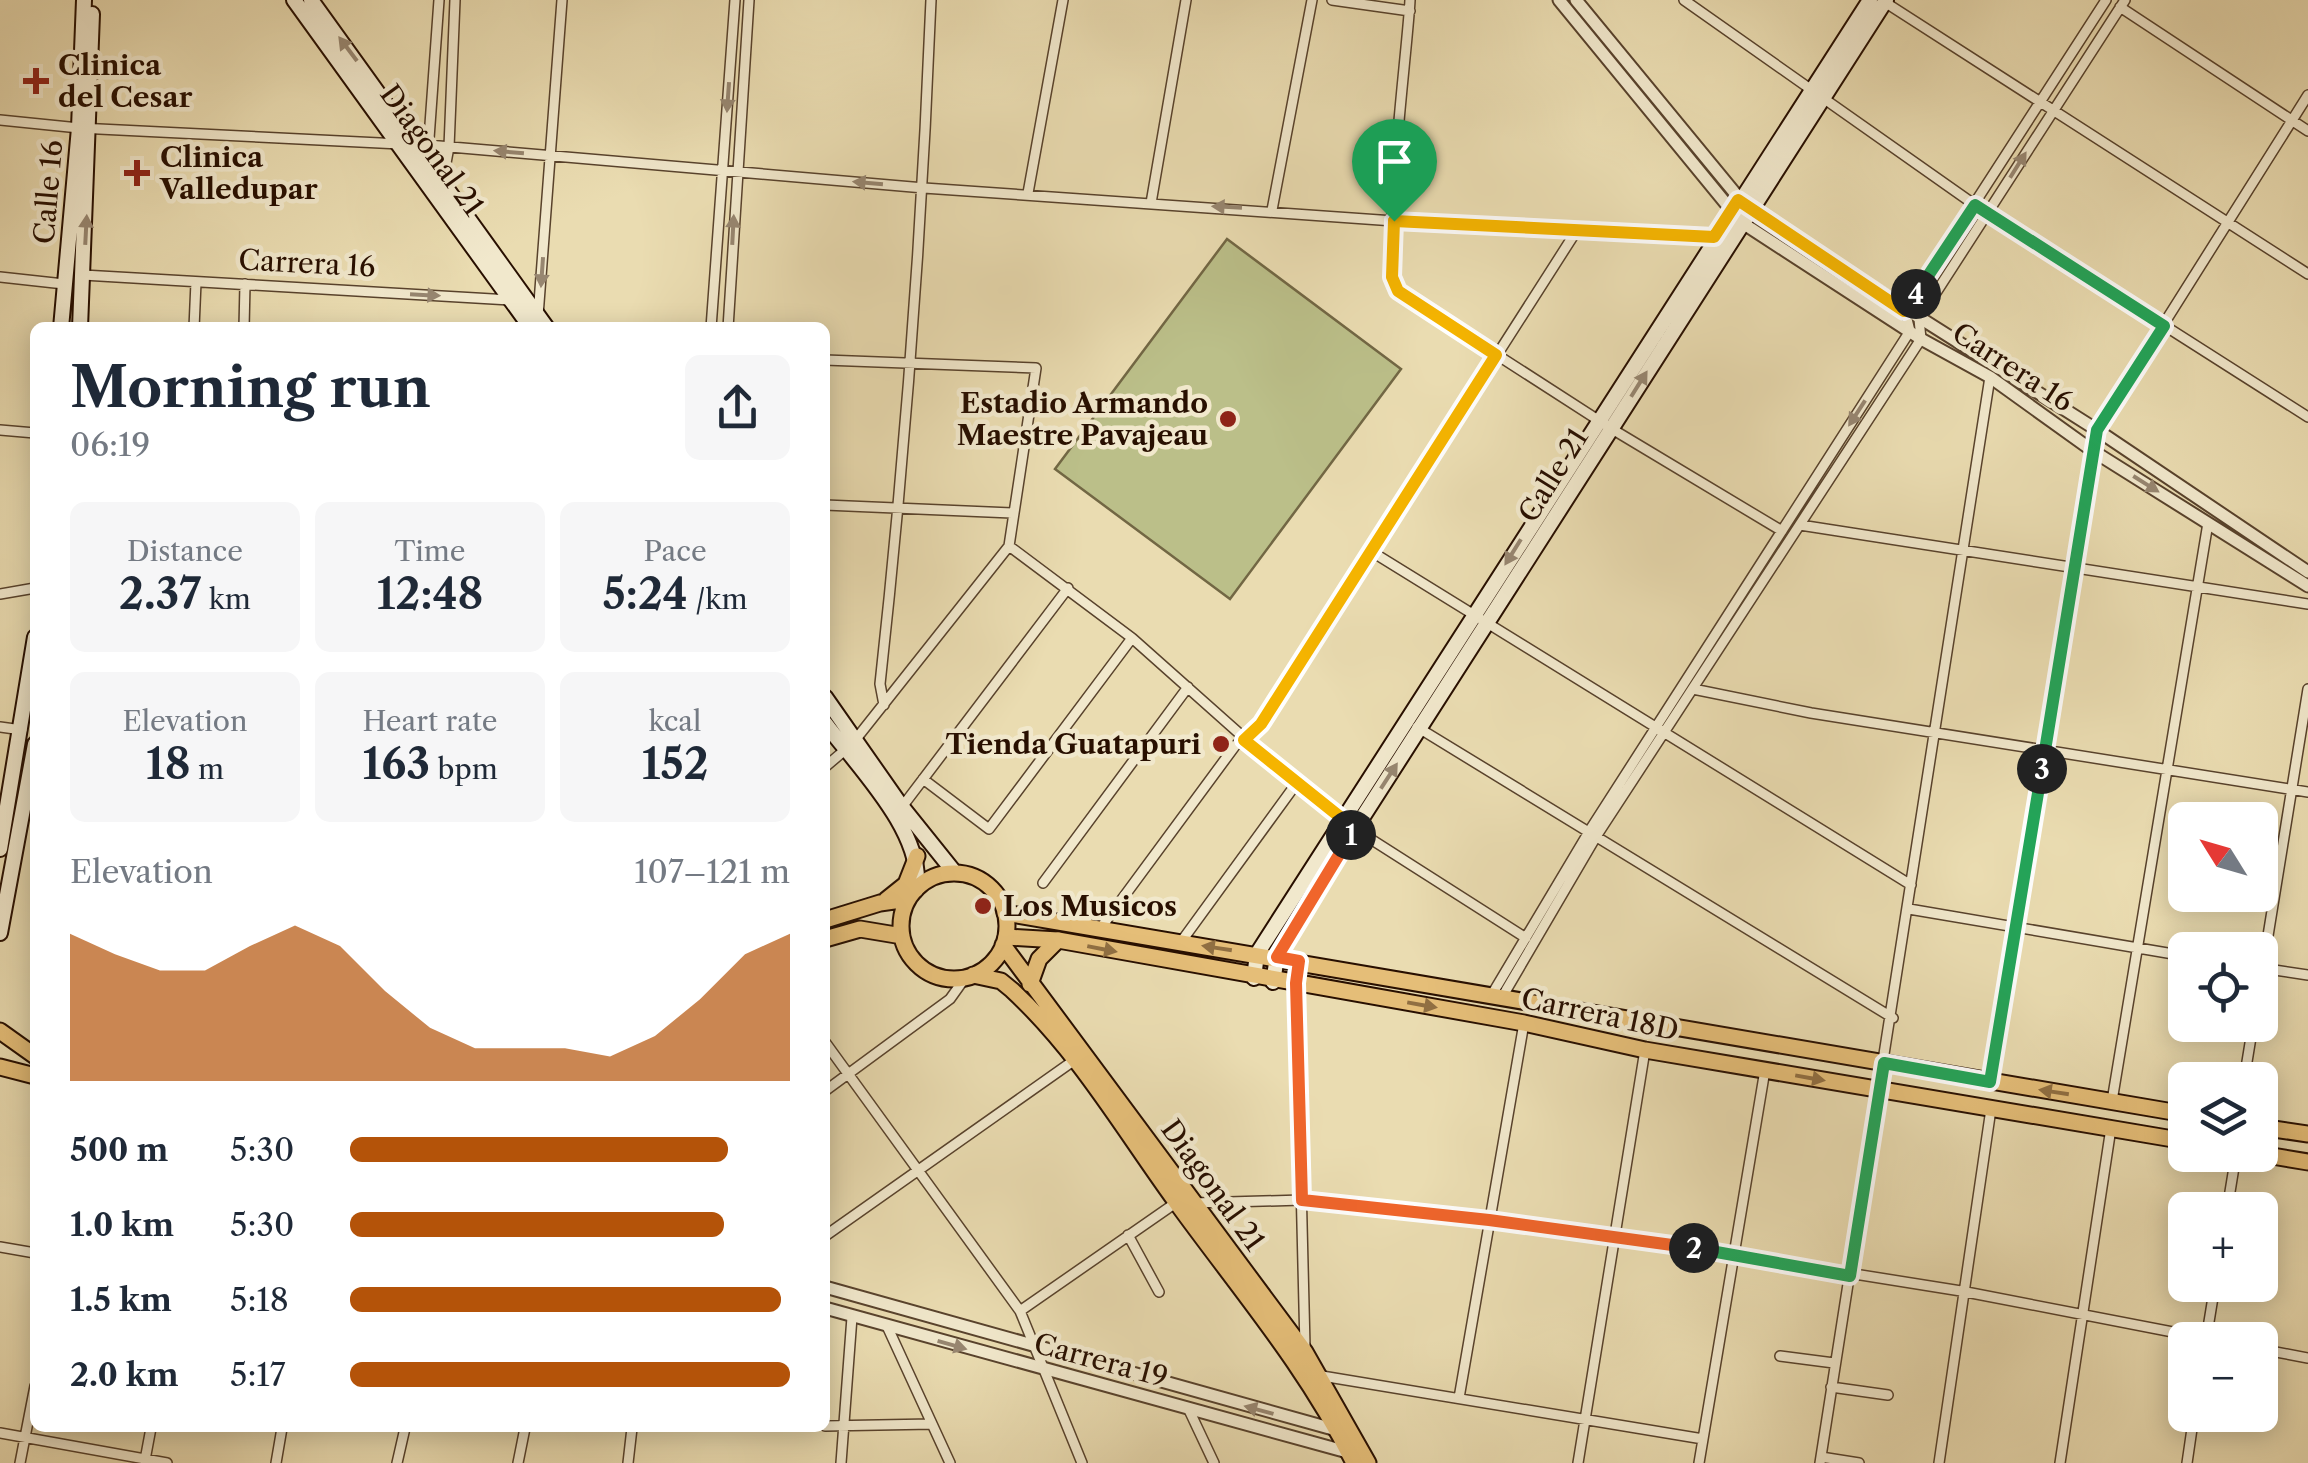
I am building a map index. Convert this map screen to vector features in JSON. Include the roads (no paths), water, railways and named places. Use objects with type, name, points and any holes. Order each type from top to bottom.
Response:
[{"type":"main road","name":"Calle 16","points":[[80,322],[84,276],[84,0]]},
{"type":"main road","name":"Calle 16","points":[[61,322],[84,129],[92,0]]},
{"type":"main road","name":"Diagonal 21","points":[[294,0],[511,300],[535,322]]},
{"type":"main road","name":"Diagonal 21","points":[[311,0],[430,156],[528,301],[537,322]]},
{"type":"main road","name":"Calle 21","points":[[1254,978],[1257,954],[1420,729],[1612,429],[1740,211],[1880,1]]},
{"type":"main road","name":"Calle 21","points":[[1274,982],[1277,957],[1406,720],[1714,237],[1740,211]]},
{"type":"main road","points":[[0,849],[30,673]]},
{"type":"main road","points":[[830,706],[917,856],[912,895],[902,936],[906,950],[925,970],[938,976],[969,976],[986,968],[1004,941],[1006,913],[982,880],[955,873],[934,877],[912,895],[830,918]]},
{"type":"main road","points":[[830,726],[851,744],[955,873]]},
{"type":"main road","points":[[0,933],[30,771]]},
{"type":"main road","points":[[880,903],[906,884],[917,856]]},
{"type":"main road","name":"Carrera 18D","points":[[1006,913],[2168,1111]]},
{"type":"main road","points":[[830,937],[860,929],[902,936]]},
{"type":"main road","points":[[1030,984],[1038,959],[1058,940]]},
{"type":"main road","name":"Carrera 18D","points":[[1004,941],[1058,940],[1274,982],[1524,1023],[1645,1050],[2168,1138]]},
{"type":"main road","name":"Diagonal 21","points":[[1004,941],[1030,984],[1087,1053],[1305,1352],[1336,1430],[1359,1458]]},
{"type":"main road","name":"Diagonal 21","points":[[969,976],[990,977],[1012,990],[1077,1058],[1176,1202],[1315,1378],[1354,1435],[1359,1458]]},
{"type":"main road","points":[[0,1031],[0,1054]]},
{"type":"main road","points":[[0,1031],[30,1052]]},
{"type":"main road","points":[[0,1067],[30,1075]]},
{"type":"main road","points":[[2278,1130],[2308,1134]]},
{"type":"main road","points":[[2278,1157],[2308,1162]]},
{"type":"main road","points":[[1286,1326],[1305,1318]]},
{"type":"street","points":[[423,182],[430,156],[440,0]]},
{"type":"street","points":[[449,146],[456,0]]},
{"type":"street","points":[[538,322],[562,0]]},
{"type":"street","points":[[711,322],[736,0]]},
{"type":"street","points":[[728,322],[749,0]]},
{"type":"street","points":[[884,705],[880,684],[900,508],[924,188],[931,0]]},
{"type":"street","points":[[1028,194],[1063,0]]},
{"type":"street","points":[[1152,203],[1186,0]]},
{"type":"street","points":[[1272,210],[1312,0]]},
{"type":"street","points":[[1332,0],[1410,6],[1394,221],[1394,285],[1612,429],[1782,531]]},
{"type":"street","points":[[1559,0],[1740,211]]},
{"type":"street","points":[[1576,0],[1740,211]]},
{"type":"street","points":[[1684,0],[1975,205],[2308,418]]},
{"type":"street","points":[[1916,335],[1904,311],[2106,0]]},
{"type":"street","points":[[1880,1],[2308,274]]},
{"type":"street","points":[[1659,732],[1693,688],[1800,525],[1916,335],[1919,320],[2122,4],[2308,131]]},
{"type":"street","points":[[1990,1082],[2097,430],[2308,96]]},
{"type":"street","points":[[0,120],[84,129],[396,144],[430,156],[449,146],[924,188],[1394,221],[1714,237]]},
{"type":"street","points":[[430,156],[449,146]]},
{"type":"street","name":"Carrera 16","points":[[1740,211],[2097,430],[2308,572]]},
{"type":"street","name":"Carrera 16","points":[[1740,211],[1916,335],[1990,378],[2093,451],[2308,586]]},
{"type":"street","points":[[1100,929],[1234,746],[1261,724],[1577,230]]},
{"type":"street","name":"Carrera 16","points":[[84,276],[528,301]]},
{"type":"street","points":[[0,277],[64,284]]},
{"type":"street","points":[[194,322],[196,282]]},
{"type":"street","points":[[244,284],[244,322]]},
{"type":"street","points":[[1496,998],[1526,938],[1782,531],[1916,335]]},
{"type":"street","points":[[830,360],[1036,368],[1010,546],[884,705],[830,762]]},
{"type":"street","points":[[1858,1463],[1820,1460],[1878,1089],[1893,1018],[1990,378]]},
{"type":"street","points":[[0,430],[30,433]]},
{"type":"street","points":[[830,506],[1012,513]]},
{"type":"street","points":[[2112,1101],[2134,949],[2208,523]]},
{"type":"street","points":[[1800,525],[1962,547],[2196,589],[2308,604]]},
{"type":"street","points":[[1010,546],[1132,638],[1296,784],[1349,824],[1526,938]]},
{"type":"street","points":[[1369,550],[1912,885]]},
{"type":"street","points":[[902,807],[1068,588]]},
{"type":"street","points":[[0,594],[30,589]]},
{"type":"street","points":[[923,779],[989,829],[1132,638]]},
{"type":"street","points":[[1043,883],[1188,688]]},
{"type":"street","points":[[1693,688],[1812,712],[2308,792]]},
{"type":"street","points":[[2268,932],[2308,689]]},
{"type":"street","points":[[1406,720],[1893,1018]]},
{"type":"street","points":[[0,727],[22,730]]},
{"type":"street","points":[[1180,942],[1296,784]]},
{"type":"street","points":[[1496,998],[1593,832]]},
{"type":"street","points":[[1908,909],[2168,954]]},
{"type":"street","points":[[1299,961],[1296,983],[1305,1352]]},
{"type":"street","points":[[2278,971],[2308,975]]},
{"type":"street","points":[[830,1088],[950,999],[969,976]]},
{"type":"street","points":[[1459,1398],[1524,1023]]},
{"type":"street","points":[[830,1049],[1020,1311],[1031,1348],[1082,1463]]},
{"type":"street","points":[[1578,1463],[1645,1050]]},
{"type":"street","points":[[830,1233],[1077,1058]]},
{"type":"street","points":[[1699,1463],[1765,1070]]},
{"type":"street","points":[[1939,1463],[1961,1291],[1992,1108]]},
{"type":"street","points":[[2060,1463],[2111,1128]]},
{"type":"street","points":[[1020,1311],[1176,1202],[1302,1200],[1617,1236],[1961,1291],[2168,1331]]},
{"type":"street","points":[[1128,1235],[1159,1292]]},
{"type":"street","points":[[0,1247],[30,1251]]},
{"type":"street","name":"Carrera 19","points":[[830,1288],[1031,1348],[1354,1435]]},
{"type":"street","name":"Carrera 19","points":[[830,1309],[1359,1458]]},
{"type":"street","points":[[841,1463],[852,1316]]},
{"type":"street","points":[[887,1326],[950,1463]]},
{"type":"street","points":[[2278,1352],[2308,1358]]},
{"type":"street","points":[[1780,1356],[1834,1363]]},
{"type":"street","points":[[1315,1378],[1704,1439]]},
{"type":"street","points":[[1831,1386],[1888,1395]]},
{"type":"street","points":[[20,1463],[30,1409]]},
{"type":"street","points":[[1189,1410],[1214,1463]]},
{"type":"street","points":[[830,1426],[932,1424]]},
{"type":"street","points":[[0,1432],[167,1463]]},
{"type":"street","points":[[145,1461],[150,1432]]},
{"type":"street","points":[[276,1463],[281,1432]]},
{"type":"street","points":[[397,1463],[403,1432]]},
{"type":"street","points":[[518,1463],[524,1432]]},
{"type":"street","points":[[628,1463],[632,1432]]},
{"type":"street","points":[[2186,1463],[2191,1432]]},
{"type":"place","name":"Clinica del Cesar","points":[[36,81]]},
{"type":"place","name":"Clinica Valledupar","points":[[137,173]]},
{"type":"place","name":"Estadio Armando Maestre Pavajeau","points":[[1228,419]]},
{"type":"place","name":"Tienda Guatapuri","points":[[1221,744]]},
{"type":"place","name":"Los Musicos","points":[[983,906]]}]
